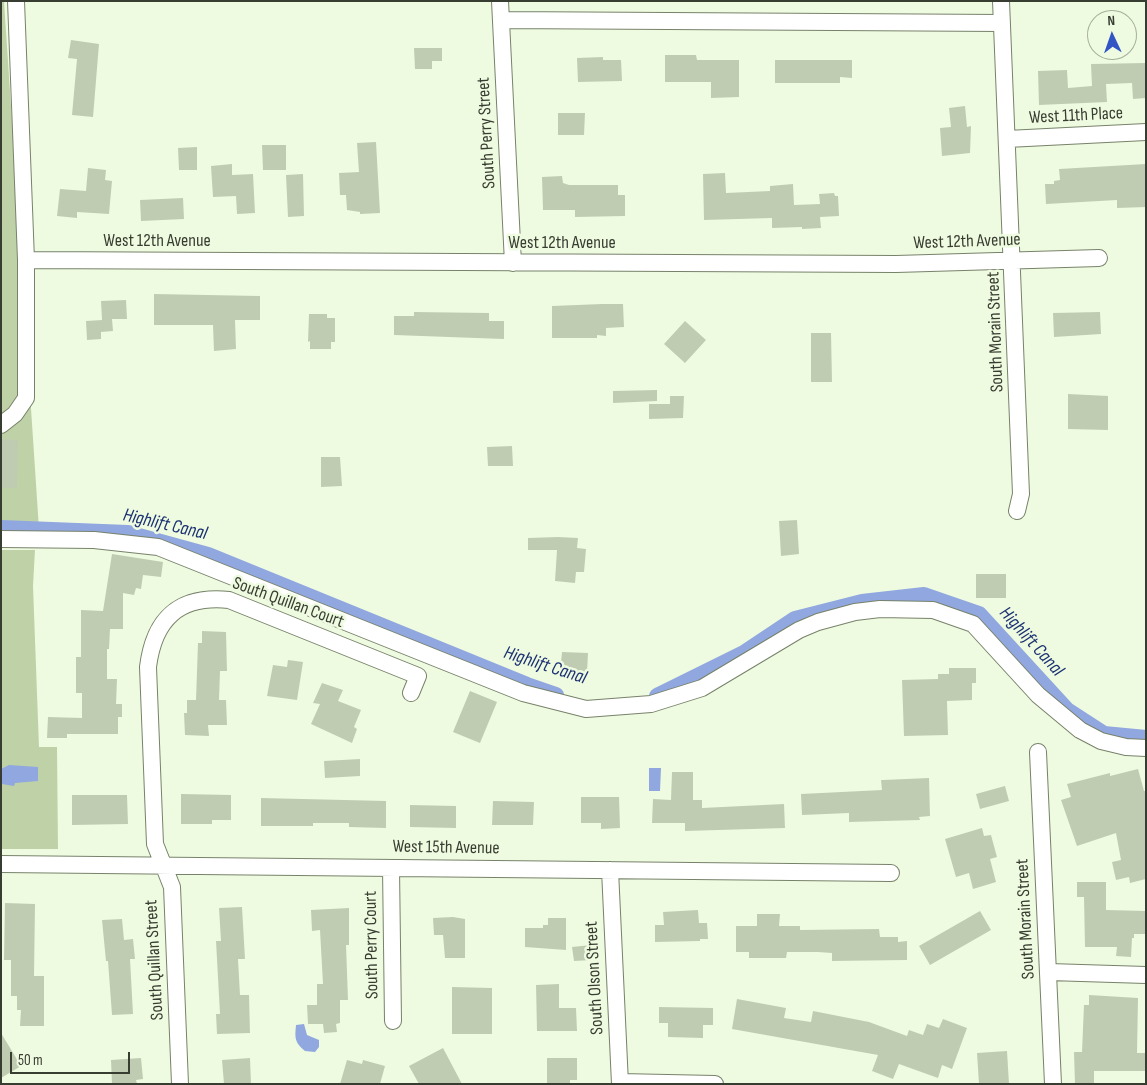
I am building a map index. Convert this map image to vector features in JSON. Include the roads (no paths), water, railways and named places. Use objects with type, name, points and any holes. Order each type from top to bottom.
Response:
[{"type":"street","points":[[1,425],[15,414],[26,398],[26,260],[16,1]]},
{"type":"street","name":"South Perry Street","points":[[500,1],[513,263]]},
{"type":"street","name":"South Morain Street","points":[[1001,1],[1021,494],[1018,511]]},
{"type":"street","points":[[501,20],[1002,23]]},
{"type":"street","name":"West 11th Place","points":[[1008,140],[1146,132]]},
{"type":"street","name":"West 12th Avenue","points":[[26,260],[896,264],[1098,258]]},
{"type":"street","points":[[1,538],[94,540],[158,548],[523,693],[586,709],[651,704],[702,688],[799,630],[818,622],[855,612],[880,609],[933,610],[973,624],[987,637],[1038,695],[1080,730],[1101,741],[1126,747],[1146,748]]},
{"type":"street","name":"South Quillan Court","points":[[163,865],[155,844],[148,667],[153,642],[158,629],[177,609],[204,600],[218,599],[239,603],[418,676],[411,694]]},
{"type":"street","name":"South Morain Street","points":[[1038,752],[1053,1084]]},
{"type":"street","name":"West 15th Avenue","points":[[1,864],[891,873]]},
{"type":"street","name":"South Quillan Street","points":[[163,865],[172,887],[180,1084]]},
{"type":"street","name":"South Perry Court","points":[[391,868],[393,1021]]},
{"type":"street","name":"South Olson Street","points":[[610,870],[620,1083]]},
{"type":"street","points":[[1049,972],[1146,974]]},
{"type":"street","points":[[620,1083],[715,1084]]},
{"type":"water","points":[[9,765],[38,767],[38,781],[15,783],[14,786],[2,784],[1,769]]},
{"type":"water","points":[[649,768],[661,768],[660,791],[649,791]]},
{"type":"water","points":[[304,1024],[307,1035],[319,1040],[319,1047],[315,1052],[305,1051],[297,1042],[296,1025]]},
{"type":"waterway","name":"Highlift Canal","points":[[1,528],[128,533],[208,555],[527,685],[556,695]]},
{"type":"waterway","name":"Highlift Canal","points":[[657,696],[744,653],[795,619],[862,602],[924,595],[979,614],[1067,710],[1104,734],[1146,738]]}]
